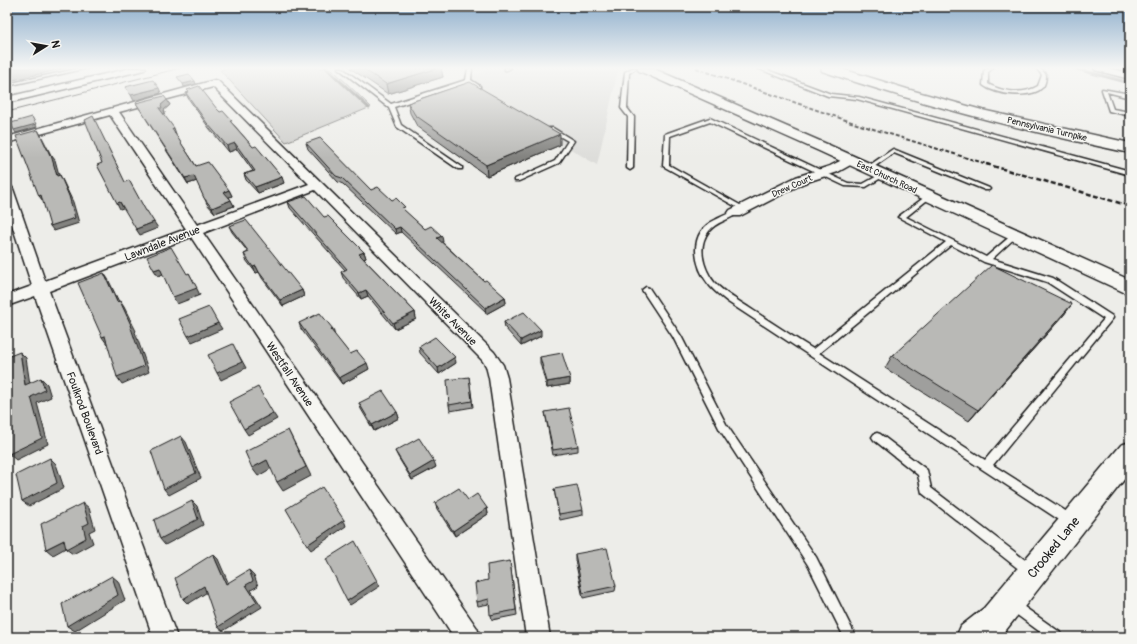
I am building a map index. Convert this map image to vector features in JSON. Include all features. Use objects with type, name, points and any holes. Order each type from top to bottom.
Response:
[{"type":"highway","name":"Pennsylvania Turnpike","points":[[926,98],[1057,132],[1130,148]]},
{"type":"highway","name":"Pennsylvania Turnpike","points":[[944,98],[1052,124],[1130,140]]},
{"type":"street","name":"White Avenue","points":[[113,111],[160,98]]},
{"type":"street","name":"White Avenue","points":[[230,98],[488,356],[494,365],[498,378],[538,637]]},
{"type":"street","name":"East Church Road","points":[[711,98],[1130,288]]},
{"type":"street","points":[[7,140],[113,111]]},
{"type":"street","name":"Westfall Avenue","points":[[113,111],[468,637]]},
{"type":"street","name":"Drew Court","points":[[739,211],[800,180],[834,169],[850,160]]},
{"type":"street","name":"Lawndale Avenue","points":[[7,301],[317,185]]},
{"type":"street","name":"Foulkrod Boulevard","points":[[7,189],[40,288],[165,637]]},
{"type":"street","name":"Crooked Lane","points":[[972,637],[995,619],[1010,602],[1130,453]]},
{"type":"lane","points":[[379,98],[391,107],[399,126],[460,168]]},
{"type":"lane","points":[[391,107],[417,98]]},
{"type":"lane","points":[[625,98],[624,108],[631,117],[630,168]]},
{"type":"lane","points":[[857,98],[1130,174]]},
{"type":"lane","points":[[1107,98],[1111,110],[1130,114]]},
{"type":"lane","points":[[739,211],[666,166],[667,135],[710,120],[847,185],[858,187],[869,185],[876,172],[893,151],[987,190]]},
{"type":"lane","points":[[517,180],[557,162],[571,141],[543,125]]},
{"type":"lane","points":[[929,196],[901,217],[987,260],[1050,280],[1109,318],[986,466]]},
{"type":"lane","points":[[739,211],[713,224],[702,236],[698,251],[701,267],[712,284],[731,300],[1073,523]]},
{"type":"lane","points":[[987,260],[1015,235]]},
{"type":"lane","points":[[813,353],[950,242]]},
{"type":"lane","points":[[646,290],[677,336],[723,427],[812,561],[850,637]]},
{"type":"lane","points":[[877,437],[923,473],[926,490],[1033,573]]},
{"type":"lane","points":[[1010,602],[1057,637]]},
{"type":"shaded area","points":[[246,98],[362,98],[371,107],[286,142]]},
{"type":"shaded area","points":[[487,98],[612,98],[597,165]]},
{"type":"building","points":[[156,98],[166,98],[167,100],[161,105],[162,108],[159,108],[174,128],[172,129],[196,166],[208,162],[229,190],[224,192],[231,200],[212,208],[204,198],[194,176],[185,178],[136,103]]},
{"type":"building","points":[[190,98],[208,98],[220,112],[223,111],[253,147],[256,146],[282,177],[255,187],[244,174],[255,171],[235,143],[227,146],[207,123]]},
{"type":"building","points":[[423,98],[498,98],[560,134],[486,165],[415,115],[408,103]]},
{"type":"building","points":[[93,116],[125,182],[129,180],[146,211],[154,222],[136,229],[120,202],[117,203],[97,165],[102,163],[85,120]]},
{"type":"building","points":[[32,117],[36,124],[14,130],[11,123]]},
{"type":"building","points":[[38,130],[51,155],[57,176],[60,175],[69,196],[75,218],[50,226],[41,195],[39,196],[16,136]]},
{"type":"building","points":[[320,138],[371,190],[378,187],[392,200],[396,198],[405,207],[402,208],[425,229],[431,226],[442,236],[437,238],[484,281],[486,280],[505,297],[485,308],[400,227],[395,229],[342,178],[336,176],[306,143]]},
{"type":"building","points":[[306,196],[324,217],[328,216],[364,252],[359,254],[415,312],[393,323],[366,290],[359,293],[341,272],[347,269],[288,202]]},
{"type":"building","points":[[246,220],[302,290],[280,300],[256,266],[253,267],[244,254],[249,252],[229,226]]},
{"type":"building","points":[[171,247],[187,274],[189,273],[197,288],[173,297],[160,268],[154,270],[147,257]]},
{"type":"building","points":[[992,265],[1072,304],[978,410],[892,356]]},
{"type":"building","points":[[104,273],[117,302],[120,301],[131,325],[144,366],[117,377],[105,336],[102,337],[78,283]]},
{"type":"building","points":[[209,307],[218,323],[188,336],[179,319]]},
{"type":"building","points":[[524,312],[541,330],[521,340],[504,322]]},
{"type":"building","points":[[320,313],[350,354],[357,351],[367,363],[339,378],[299,323]]},
{"type":"building","points":[[435,337],[455,357],[438,368],[419,347]]},
{"type":"building","points":[[233,344],[242,362],[217,373],[208,355]]},
{"type":"building","points":[[20,352],[25,385],[41,378],[45,390],[31,397],[42,438],[9,454],[7,444],[7,357]]},
{"type":"building","points":[[562,353],[570,378],[547,382],[540,357]]},
{"type":"building","points":[[469,377],[472,401],[449,405],[447,380]]},
{"type":"building","points":[[258,387],[273,413],[244,429],[229,402]]},
{"type":"building","points":[[383,391],[397,412],[372,425],[359,403]]},
{"type":"building","points":[[569,408],[578,446],[553,450],[545,412]]},
{"type":"building","points":[[288,430],[306,467],[277,482],[267,460],[252,468],[245,452]]},
{"type":"building","points":[[181,436],[196,473],[164,489],[151,451]]},
{"type":"building","points":[[419,438],[434,461],[410,475],[395,451]]},
{"type":"building","points":[[50,458],[57,483],[22,501],[16,475]]},
{"type":"building","points":[[577,485],[583,510],[559,514],[554,489]]},
{"type":"building","points":[[322,487],[344,520],[307,545],[286,509]]},
{"type":"building","points":[[459,488],[468,500],[477,494],[487,508],[453,531],[435,503]]},
{"type":"building","points":[[192,501],[198,519],[160,539],[154,520]]},
{"type":"building","points":[[83,503],[89,523],[83,526],[86,538],[66,549],[64,540],[46,549],[41,524]]},
{"type":"building","points":[[355,541],[377,581],[347,601],[326,559]]},
{"type":"building","points":[[607,548],[616,586],[583,593],[575,554]]},
{"type":"building","points":[[213,554],[226,584],[249,570],[253,581],[246,585],[257,602],[218,627],[204,586],[183,599],[175,578]]},
{"type":"building","points":[[510,561],[516,610],[490,615],[489,599],[477,602],[475,583],[488,580],[487,565]]},
{"type":"building","points":[[112,576],[118,595],[67,626],[62,604]]},
{"type":"waterway","points":[[358,98],[369,108]]},
{"type":"tram line","points":[[7,112],[62,98]]},
{"type":"railway","points":[[782,98],[857,124],[990,165]]},
{"type":"railway","points":[[986,164],[1130,206]]}]
